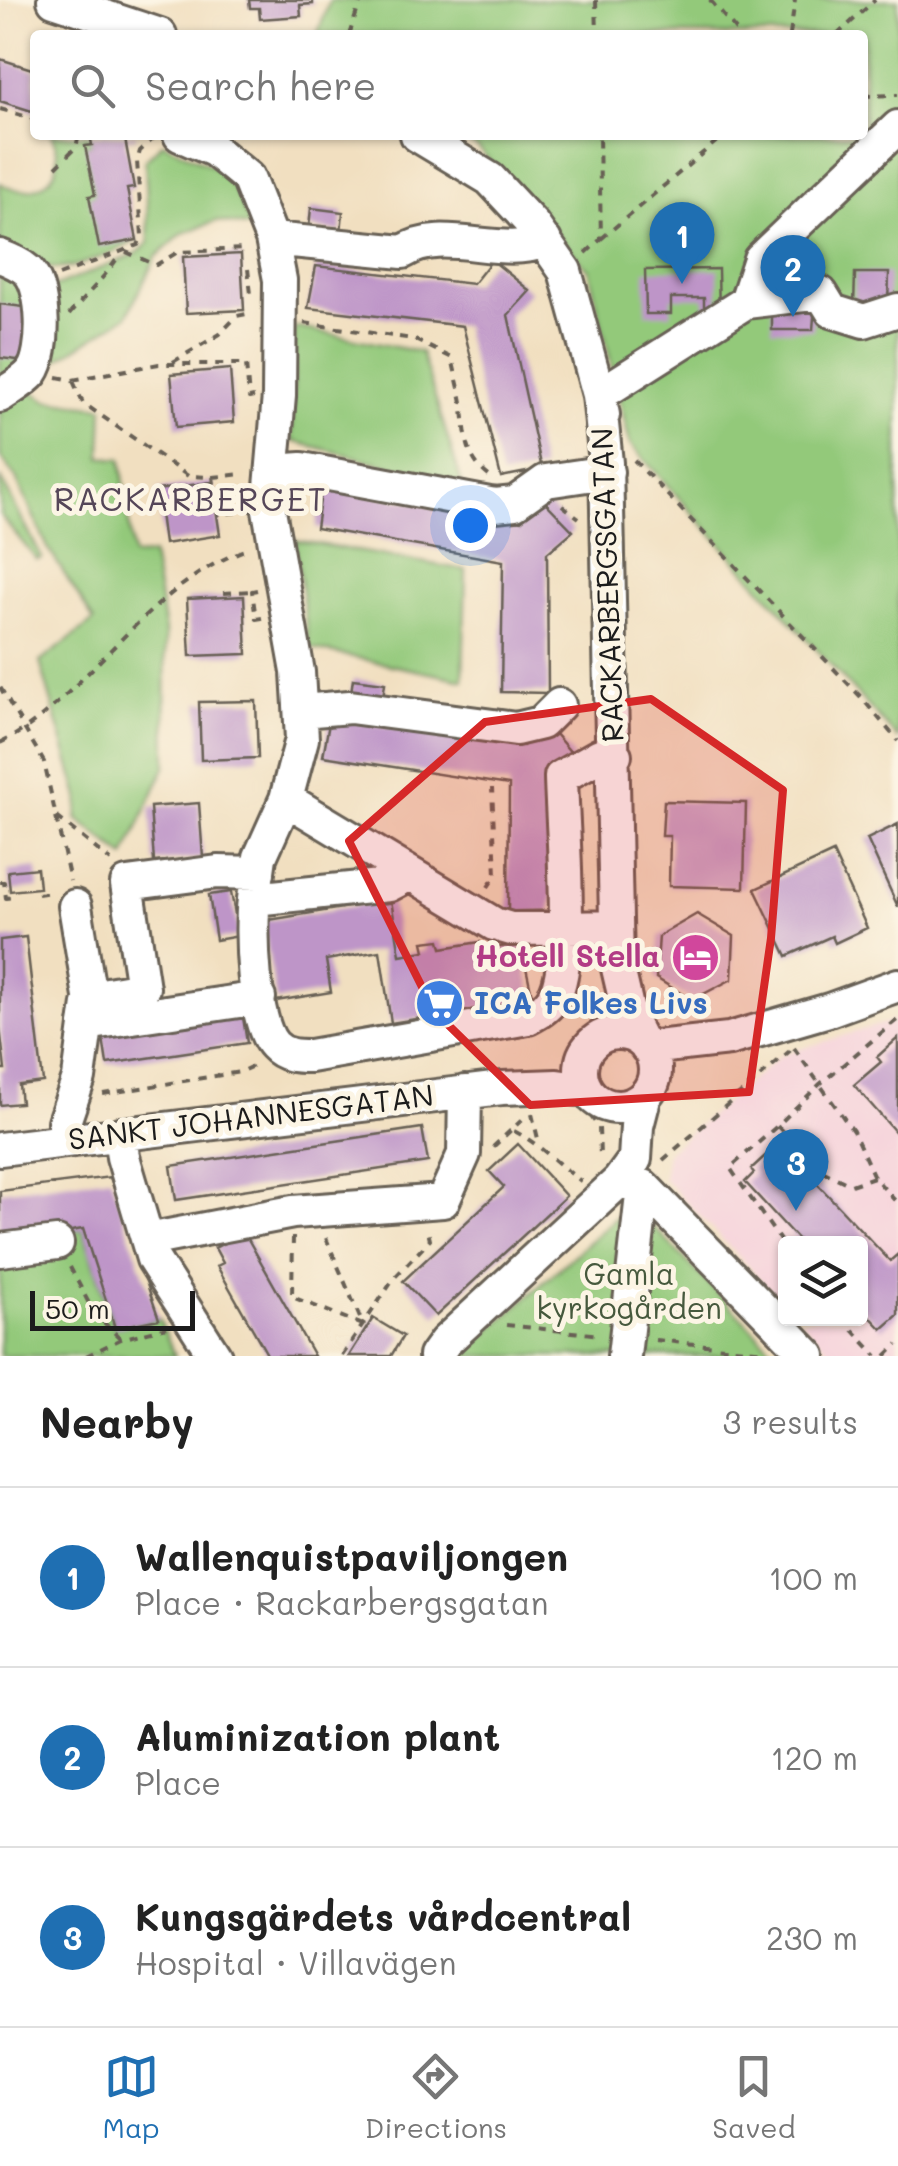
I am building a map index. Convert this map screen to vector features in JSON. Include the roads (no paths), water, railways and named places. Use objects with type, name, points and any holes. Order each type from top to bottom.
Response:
[{"type":"street","points":[[54,0],[145,30]]},
{"type":"street","points":[[746,302],[760,258],[898,127]]},
{"type":"street","points":[[191,140],[214,150],[248,178],[272,238],[280,280],[279,396],[269,510],[298,672],[302,739],[286,799],[260,857],[251,922],[259,998],[271,1043],[282,1052],[310,1056],[528,1018],[544,1010],[555,997],[561,979],[561,778],[600,754],[615,755]]},
{"type":"street","name":"RACKARBERGSGATAN","points":[[426,140],[490,179],[545,241],[565,271],[598,395],[612,457],[608,533],[617,964],[630,1020],[644,1044]]},
{"type":"street","points":[[272,238],[403,252],[420,241],[518,249],[545,241]]},
{"type":"street","points":[[0,256],[29,272],[40,300],[36,360],[0,396]]},
{"type":"street","points":[[598,395],[746,302],[821,293],[832,311],[864,321],[898,310]]},
{"type":"street","points":[[273,471],[302,469],[494,505],[515,503],[546,481],[612,457]]},
{"type":"street","points":[[300,710],[350,707],[516,729],[541,723],[559,705]]},
{"type":"street","points":[[286,799],[472,912],[511,928],[616,927]]},
{"type":"street","points":[[88,1010],[143,988],[127,884],[218,872],[256,886],[388,885],[410,874]]},
{"type":"street","points":[[65,1141],[64,1122],[79,1078],[88,1010],[66,898]]},
{"type":"street","name":"RACKARBERGSGATAN","points":[[591,1081],[617,964]]},
{"type":"street","points":[[624,1356],[620,1178],[591,1081],[618,1033],[644,1044],[729,1039],[898,985]]},
{"type":"street","points":[[88,1010],[259,998]]},
{"type":"street","points":[[591,1081],[622,1107],[729,1039]]},
{"type":"street","points":[[435,1356],[620,1178],[635,1159],[637,1126],[655,1070],[644,1044]]},
{"type":"street","name":"SANKT JOHANNESGATAN","points":[[0,1149],[465,1092],[591,1081]]},
{"type":"street","points":[[148,1240],[304,1212],[443,1201],[464,1154],[465,1092]]},
{"type":"street","points":[[120,1134],[153,1259],[215,1356]]},
{"type":"street","points":[[620,1178],[809,1356]]},
{"type":"street","points":[[0,1250],[57,1243]]},
{"type":"place","name":"Wallenquistpaviljongen","points":[[682,284]]},
{"type":"place","name":"Aluminization plant","points":[[793,317]]},
{"type":"place","name":"Hotell Stella","points":[[695,957]]},
{"type":"place","name":"ICA Folkes Livs","points":[[439,1004]]},
{"type":"place","name":"Kungsgärdets vårdcentral","points":[[796,1211]]},
{"type":"district","name":"RACKARBERGET","points":[[191,500]]},
{"type":"park label","name":"Gamla kyrkogården","points":[[629,1292]]}]
